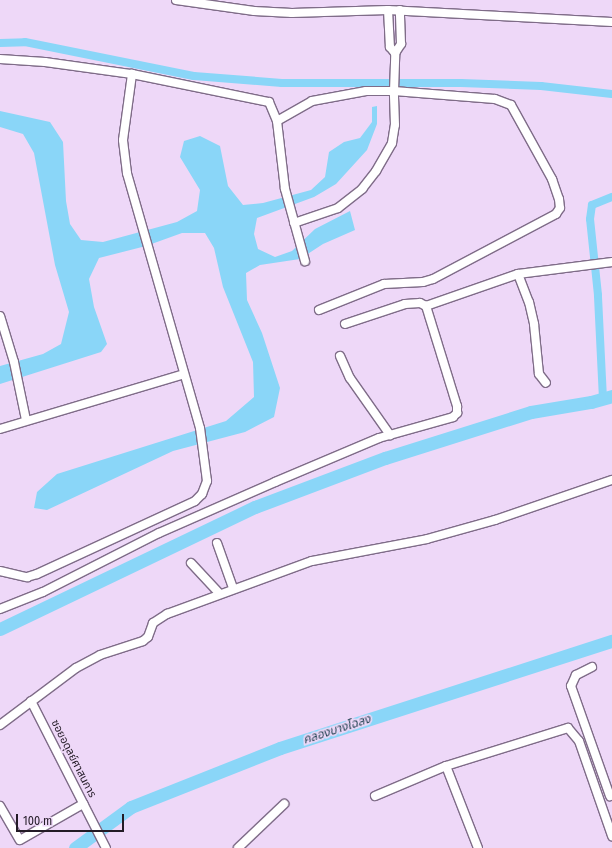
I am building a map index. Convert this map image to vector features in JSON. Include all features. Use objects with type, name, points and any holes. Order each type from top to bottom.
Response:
[{"type":"street","points":[[176,0],[254,11],[292,13],[400,10],[612,22]]},
{"type":"street","points":[[388,10],[390,47],[396,53]]},
{"type":"street","points":[[294,223],[338,208],[362,189],[372,177],[392,143],[395,126],[394,67],[396,53],[401,44],[400,10]]},
{"type":"street","points":[[0,58],[45,62],[132,74],[265,100],[272,106],[276,120],[286,189],[292,209],[298,240],[305,261]]},
{"type":"street","points":[[0,571],[26,577],[37,574],[195,501],[202,494],[207,481],[204,444],[200,428],[146,246],[123,149],[126,105],[132,74]]},
{"type":"street","points":[[276,120],[312,101],[366,91],[394,88],[495,99],[511,104],[552,180],[560,208],[556,214],[433,279],[423,282],[384,284],[319,310]]},
{"type":"street","points":[[345,324],[406,304],[420,303],[426,306],[518,274],[601,265],[612,262]]},
{"type":"street","points":[[518,274],[529,302],[540,374],[546,383]]},
{"type":"street","points":[[0,608],[43,592],[159,533],[390,434],[453,417],[457,413],[426,306]]},
{"type":"street","points":[[0,316],[14,362],[26,420]]},
{"type":"street","points":[[340,356],[350,378],[390,434]]},
{"type":"street","points":[[0,429],[184,374]]},
{"type":"street","points":[[0,725],[51,685],[100,655],[144,641],[148,637],[153,622],[159,617],[233,588],[312,562],[427,539],[495,520],[612,480]]},
{"type":"street","points":[[217,543],[233,588]]},
{"type":"street","points":[[191,563],[219,594]]},
{"type":"street","points":[[592,667],[576,675],[571,686],[610,796]]},
{"type":"street","name":"ซอยอดุลย์ศาสนการ","points":[[31,701],[106,848]]},
{"type":"street","points":[[375,796],[446,766],[546,733],[570,729],[579,741],[612,836]]},
{"type":"street","points":[[446,766],[478,848]]},
{"type":"street","points":[[238,848],[284,804]]},
{"type":"street","points":[[0,806],[20,840],[85,807]]},
{"type":"water","points":[[377,106],[377,124],[367,150],[336,184],[314,197],[257,218],[254,234],[258,249],[275,257],[292,251],[315,229],[350,211],[355,230],[323,244],[300,259],[260,265],[246,273],[247,300],[262,333],[280,388],[274,417],[245,432],[173,451],[47,510],[34,508],[37,492],[57,474],[226,421],[254,397],[253,362],[223,287],[214,248],[205,233],[182,233],[146,246],[99,258],[89,279],[94,307],[107,344],[101,352],[0,384],[0,366],[43,354],[61,344],[69,312],[55,265],[34,153],[23,134],[0,127],[0,111],[50,122],[63,142],[66,201],[70,224],[81,240],[103,242],[177,222],[197,211],[200,190],[180,157],[184,141],[200,136],[220,146],[228,186],[243,205],[263,203],[311,190],[325,177],[329,152],[344,142],[360,138],[372,122],[372,107]]},
{"type":"waterway","points":[[0,43],[25,42],[194,76],[282,83],[461,83],[541,86],[612,94]]},
{"type":"waterway","points":[[603,399],[598,295],[590,219],[592,205],[612,197]]},
{"type":"waterway","points":[[0,629],[255,507],[385,458],[531,412],[591,402],[612,396]]},
{"type":"waterway","name":"คลองบางโฉลง","points":[[75,848],[131,807],[280,748],[612,641]]}]
